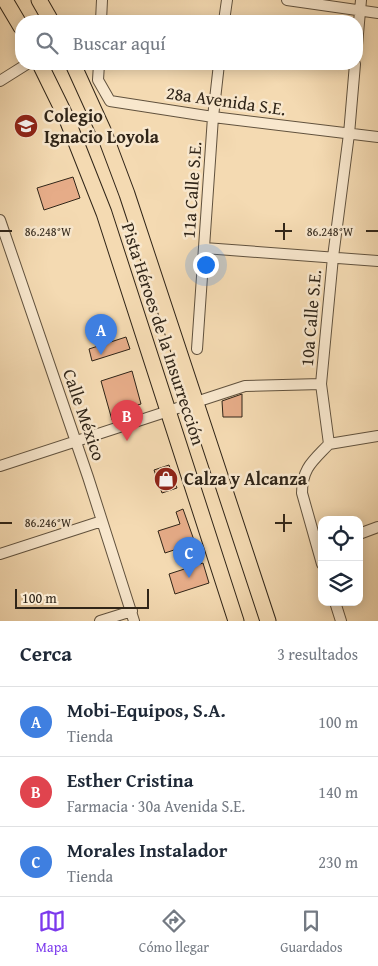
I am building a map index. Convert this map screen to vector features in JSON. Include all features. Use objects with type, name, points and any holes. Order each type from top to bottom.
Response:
[{"type":"main road","points":[[5,0],[15,17]]},
{"type":"main road","points":[[40,0],[48,15]]},
{"type":"main road","name":"Pista Héroes de la Insurrección","points":[[43,70],[66,117],[104,213],[236,621]]},
{"type":"main road","name":"Pista Héroes de la Insurrección","points":[[76,70],[103,130],[127,194],[268,621]]},
{"type":"street","points":[[101,15],[102,0]]},
{"type":"street","points":[[225,15],[227,0]]},
{"type":"street","points":[[287,0],[378,13]]},
{"type":"street","points":[[360,15],[361,0]]},
{"type":"street","points":[[0,80],[17,70]]},
{"type":"street","name":"28a Avenida S.E.","points":[[98,70],[98,80],[110,101],[213,117],[378,137]]},
{"type":"street","name":"11a Calle S.E.","points":[[197,349],[213,117],[218,70]]},
{"type":"street","name":"10a Calle S.E.","points":[[329,444],[321,384],[332,257],[349,134],[354,70]]},
{"type":"street","name":"Calle México","points":[[0,220],[133,616]]},
{"type":"street","points":[[204,248],[378,260]]},
{"type":"street","points":[[0,466],[245,386],[321,384]]},
{"type":"street","points":[[318,546],[302,493],[302,481],[306,468],[329,444],[378,436]]},
{"type":"street","points":[[0,554],[102,521]]},
{"type":"street","points":[[363,532],[378,526]]},
{"type":"street","points":[[336,606],[341,621]]},
{"type":"street","points":[[100,621],[133,616]]},
{"type":"building","points":[[73,177],[80,198],[44,210],[37,188]]},
{"type":"building","points":[[126,337],[130,349],[92,361],[89,349]]},
{"type":"building","points":[[132,371],[141,404],[123,409],[125,416],[112,420],[101,381]]},
{"type":"building","points":[[242,394],[242,417],[223,417],[222,401]]},
{"type":"building","name":"Calza y Alcanza","points":[[169,465],[177,488],[162,493],[154,470]]},
{"type":"building","points":[[183,509],[195,543],[165,553],[158,531],[180,524],[176,512]]},
{"type":"building","points":[[203,563],[209,583],[175,594],[169,574]]},
{"type":"place","name":"Colegio Ignacio Loyola","points":[[26,126]]},
{"type":"place","name":"Mobi-Equipos, S.A.","points":[[101,355]]},
{"type":"place","name":"Esther Cristina","points":[[127,441]]},
{"type":"place","name":"Calza y Alcanza","points":[[166,479]]},
{"type":"place","name":"Morales Instalador","points":[[189,578]]}]
